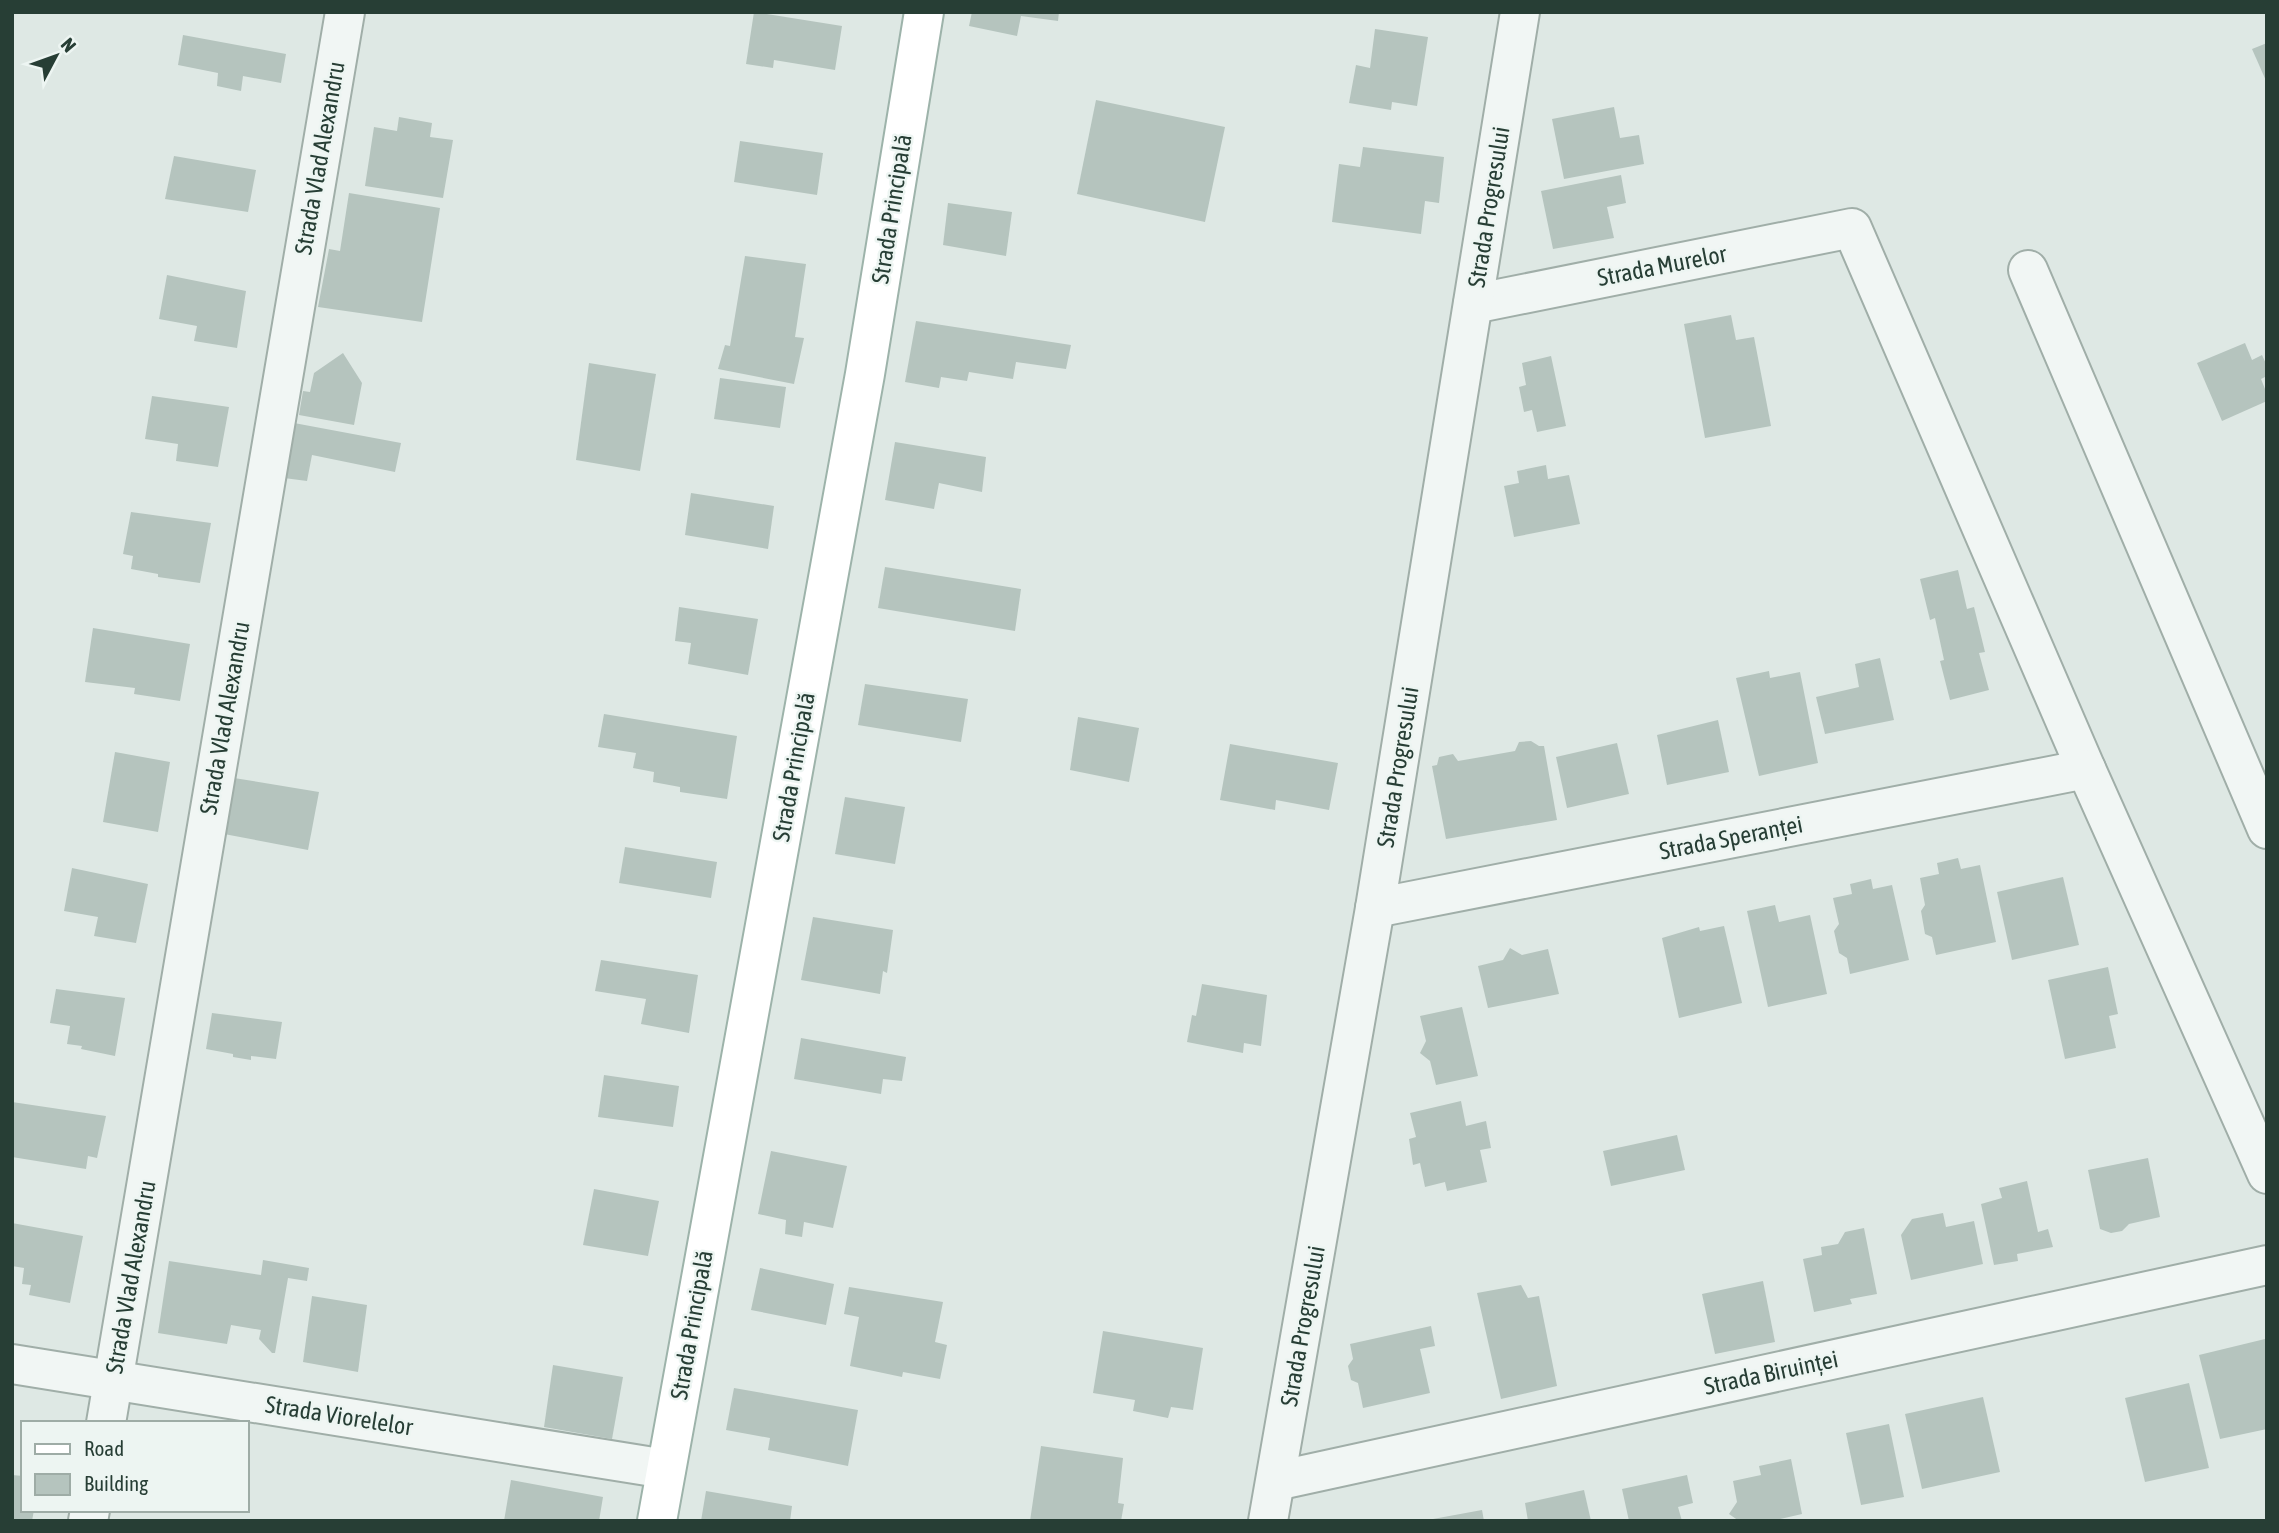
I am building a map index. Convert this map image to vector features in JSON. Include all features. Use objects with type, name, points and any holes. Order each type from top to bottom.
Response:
[{"type":"main road","name":"Strada Principală","points":[[657,1521],[865,374],[924,12]]},
{"type":"street","name":"Strada Vlad Alexandru","points":[[106,1421],[345,12]]},
{"type":"street","name":"Strada Progresului","points":[[1268,1521],[1375,908],[1520,12]]},
{"type":"street","name":"Strada Murelor","points":[[1473,304],[1852,228],[2086,769]]},
{"type":"street","points":[[2028,270],[2267,829]]},
{"type":"street","name":"Strada Speranței","points":[[1375,908],[2086,769]]},
{"type":"street","points":[[2086,769],[2267,1174]]},
{"type":"street","name":"Strada Biruinței","points":[[1276,1482],[2267,1265]]},
{"type":"street","name":"Strada Viorelelor","points":[[12,1364],[666,1469]]},
{"type":"building","points":[[754,12],[842,26],[835,70],[774,60],[773,68],[746,64]]},
{"type":"building","points":[[972,12],[1059,12],[1058,21],[1021,16],[1017,36],[969,26]]},
{"type":"building","points":[[1375,29],[1428,37],[1417,106],[1392,102],[1391,110],[1349,103],[1356,65],[1370,68]]},
{"type":"building","points":[[183,35],[286,54],[281,83],[243,76],[241,91],[217,86],[218,73],[178,65]]},
{"type":"building","points":[[2267,43],[2267,83],[2252,49]]},
{"type":"building","points":[[1096,100],[1225,127],[1205,222],[1077,194]]},
{"type":"building","points":[[1614,107],[1620,138],[1639,135],[1644,164],[1564,179],[1552,119]]},
{"type":"building","points":[[399,117],[432,123],[430,137],[453,140],[443,198],[365,186],[374,127],[397,131]]},
{"type":"building","points":[[740,141],[823,153],[817,195],[734,182]]},
{"type":"building","points":[[1363,147],[1444,157],[1439,203],[1425,201],[1421,234],[1332,222],[1339,164],[1360,167]]},
{"type":"building","points":[[174,156],[256,170],[248,212],[165,199]]},
{"type":"building","points":[[1621,175],[1626,203],[1607,207],[1614,238],[1553,249],[1541,191]]},
{"type":"building","points":[[349,193],[440,208],[422,322],[318,307],[329,249],[340,251]]},
{"type":"building","points":[[948,203],[1012,212],[1006,256],[943,245]]},
{"type":"building","points":[[745,256],[806,264],[795,337],[804,338],[794,384],[718,369],[725,345],[730,346]]},
{"type":"building","points":[[167,275],[246,291],[237,348],[194,341],[197,326],[159,319]]},
{"type":"building","points":[[1731,315],[1736,340],[1754,337],[1771,426],[1705,438],[1684,324]]},
{"type":"building","points":[[916,321],[1071,345],[1066,369],[1016,362],[1013,379],[969,372],[967,381],[941,377],[939,388],[905,382]]},
{"type":"building","points":[[2245,343],[2252,360],[2262,355],[2267,366],[2267,376],[2261,379],[2267,401],[2222,421],[2197,363]]},
{"type":"building","points":[[343,353],[362,383],[354,425],[299,415],[303,391],[310,392],[314,373]]},
{"type":"building","points":[[1551,356],[1566,426],[1537,432],[1532,410],[1524,412],[1519,387],[1526,385],[1522,363]]},
{"type":"building","points":[[589,363],[656,374],[640,471],[576,460]]},
{"type":"building","points":[[720,378],[786,387],[780,428],[714,419]]},
{"type":"building","points":[[152,396],[229,407],[218,467],[176,461],[178,444],[145,439]]},
{"type":"building","points":[[294,423],[401,443],[395,472],[312,455],[307,481],[284,478]]},
{"type":"building","points":[[895,442],[986,457],[982,492],[939,483],[934,509],[885,500]]},
{"type":"building","points":[[1546,465],[1548,479],[1569,475],[1580,524],[1514,537],[1504,486],[1519,483],[1517,471]]},
{"type":"building","points":[[691,493],[774,506],[768,549],[685,535]]},
{"type":"building","points":[[131,512],[211,523],[200,583],[158,577],[158,574],[131,569],[133,556],[123,554]]},
{"type":"building","points":[[885,567],[1021,589],[1015,631],[878,608]]},
{"type":"building","points":[[1958,570],[1967,609],[1974,607],[1985,652],[1979,653],[1989,690],[1950,700],[1940,661],[1944,660],[1935,618],[1930,620],[1920,579]]},
{"type":"building","points":[[679,607],[758,619],[748,675],[688,664],[691,643],[675,641]]},
{"type":"building","points":[[93,628],[190,644],[180,701],[134,694],[135,688],[85,682]]},
{"type":"building","points":[[1880,658],[1894,720],[1825,734],[1816,697],[1859,687],[1855,664]]},
{"type":"building","points":[[1769,671],[1770,678],[1800,672],[1818,763],[1759,776],[1736,678]]},
{"type":"building","points":[[865,684],[968,699],[961,742],[858,725]]},
{"type":"building","points":[[604,714],[737,736],[727,799],[680,792],[680,787],[653,782],[654,772],[633,768],[636,753],[598,747]]},
{"type":"building","points":[[1078,717],[1139,728],[1129,782],[1070,770]]},
{"type":"building","points":[[1718,720],[1729,772],[1667,785],[1657,735]]},
{"type":"building","points":[[1531,741],[1544,746],[1557,820],[1446,839],[1432,766],[1437,765],[1439,757],[1453,754],[1458,761],[1487,756],[1515,751],[1519,742]]},
{"type":"building","points":[[1617,743],[1629,794],[1567,808],[1556,757]]},
{"type":"building","points":[[1230,744],[1338,763],[1329,810],[1276,800],[1275,810],[1220,800]]},
{"type":"building","points":[[115,752],[170,762],[158,832],[103,822]]},
{"type":"building","points":[[234,778],[319,792],[308,850],[224,834]]},
{"type":"building","points":[[845,797],[905,807],[895,864],[835,854]]},
{"type":"building","points":[[625,847],[717,862],[711,898],[619,883]]},
{"type":"building","points":[[1958,858],[1961,869],[1980,865],[1996,942],[1936,955],[1932,937],[1925,934],[1921,911],[1925,905],[1920,878],[1939,874],[1937,863]]},
{"type":"building","points":[[72,868],[148,884],[136,943],[94,936],[98,917],[64,911]]},
{"type":"building","points":[[2063,877],[2079,945],[2012,960],[1997,892]]},
{"type":"building","points":[[1871,879],[1873,889],[1892,885],[1909,960],[1850,974],[1847,958],[1839,953],[1834,931],[1839,924],[1833,898],[1852,894],[1850,884]]},
{"type":"building","points":[[1775,905],[1779,922],[1810,915],[1827,994],[1768,1007],[1747,911]]},
{"type":"building","points":[[813,917],[893,930],[887,973],[883,971],[880,994],[801,980]]},
{"type":"building","points":[[1724,926],[1742,1003],[1679,1018],[1662,938],[1699,927],[1700,931]]},
{"type":"building","points":[[1510,948],[1522,955],[1548,949],[1559,994],[1488,1008],[1478,966],[1503,960]]},
{"type":"building","points":[[601,960],[698,975],[689,1033],[641,1024],[646,999],[595,991]]},
{"type":"building","points":[[2108,967],[2118,1014],[2109,1016],[2116,1048],[2065,1059],[2048,980]]},
{"type":"building","points":[[1202,984],[1267,995],[1261,1046],[1244,1043],[1243,1053],[1187,1042],[1192,1015],[1196,1016]]},
{"type":"building","points":[[56,989],[125,998],[115,1056],[67,1044],[70,1026],[50,1023]]},
{"type":"building","points":[[1462,1007],[1478,1076],[1436,1085],[1430,1061],[1420,1053],[1426,1041],[1420,1016]]},
{"type":"building","points":[[212,1013],[282,1022],[276,1059],[251,1056],[251,1060],[206,1049]]},
{"type":"building","points":[[801,1038],[906,1057],[902,1081],[883,1079],[881,1094],[794,1079]]},
{"type":"building","points":[[604,1075],[679,1086],[673,1127],[598,1117]]},
{"type":"building","points":[[1461,1101],[1466,1126],[1486,1121],[1491,1148],[1480,1150],[1487,1182],[1447,1191],[1445,1182],[1425,1187],[1420,1163],[1413,1165],[1409,1139],[1416,1137],[1410,1113]]},
{"type":"building","points":[[12,1102],[106,1116],[97,1158],[88,1156],[86,1169],[12,1157]]},
{"type":"building","points":[[1677,1135],[1685,1170],[1611,1186],[1603,1151]]},
{"type":"building","points":[[771,1151],[847,1166],[833,1228],[804,1222],[802,1237],[785,1234],[786,1220],[758,1214]]},
{"type":"building","points":[[2148,1158],[2160,1217],[2129,1224],[2122,1231],[2111,1233],[2100,1229],[2088,1170]]},
{"type":"building","points":[[2027,1181],[2038,1232],[2048,1229],[2053,1247],[2017,1254],[2018,1261],[1994,1265],[1981,1204],[2002,1198],[1999,1188]]},
{"type":"building","points":[[594,1189],[659,1201],[648,1256],[583,1245]]},
{"type":"building","points":[[1943,1213],[1946,1227],[1974,1221],[1983,1264],[1911,1280],[1901,1235],[1912,1219]]},
{"type":"building","points":[[12,1223],[83,1236],[70,1303],[29,1295],[31,1285],[22,1284],[24,1268],[12,1266]]},
{"type":"building","points":[[1864,1228],[1877,1294],[1850,1299],[1852,1304],[1814,1312],[1803,1259],[1822,1255],[1821,1247],[1838,1244],[1845,1232]]},
{"type":"building","points":[[263,1260],[309,1268],[307,1281],[288,1278],[275,1353],[259,1339],[261,1330],[231,1325],[227,1344],[158,1333],[169,1261],[261,1275]]},
{"type":"building","points":[[760,1268],[834,1284],[826,1325],[751,1310]]},
{"type":"building","points":[[1763,1281],[1775,1342],[1715,1354],[1702,1294]]},
{"type":"building","points":[[1521,1285],[1528,1298],[1539,1296],[1557,1386],[1501,1399],[1477,1293]]},
{"type":"building","points":[[849,1287],[943,1302],[935,1342],[947,1345],[940,1379],[903,1372],[902,1377],[850,1366],[859,1317],[844,1314]]},
{"type":"building","points":[[312,1296],[367,1305],[358,1372],[303,1362]]},
{"type":"building","points":[[1431,1326],[1435,1346],[1420,1349],[1430,1393],[1363,1408],[1358,1383],[1351,1380],[1348,1366],[1353,1359],[1350,1344]]},
{"type":"building","points":[[1103,1331],[1203,1348],[1193,1410],[1171,1407],[1168,1418],[1133,1411],[1135,1400],[1093,1393]]},
{"type":"building","points":[[2265,1339],[2267,1429],[2220,1439],[2199,1355]]},
{"type":"building","points":[[553,1365],[623,1377],[612,1439],[544,1427]]},
{"type":"building","points":[[2189,1383],[2209,1468],[2145,1482],[2125,1398]]},
{"type":"building","points":[[734,1388],[858,1410],[848,1466],[768,1450],[770,1438],[726,1430]]},
{"type":"building","points":[[1983,1397],[2000,1472],[1922,1489],[1905,1414]]},
{"type":"building","points":[[1889,1424],[1904,1497],[1861,1505],[1846,1433]]},
{"type":"building","points":[[1041,1446],[1123,1458],[1118,1503],[1124,1504],[1121,1521],[1030,1521]]},
{"type":"building","points":[[1791,1459],[1802,1514],[1772,1521],[1739,1521],[1729,1514],[1737,1502],[1733,1481],[1761,1475],[1759,1466]]},
{"type":"building","points":[[12,1475],[21,1476],[21,1512],[34,1512],[32,1521],[12,1521]]},
{"type":"building","points":[[1687,1475],[1693,1503],[1678,1507],[1682,1521],[1629,1521],[1622,1489]]},
{"type":"building","points":[[511,1480],[603,1497],[599,1521],[504,1521]]},
{"type":"building","points":[[1584,1490],[1591,1521],[1528,1521],[1525,1503]]},
{"type":"building","points":[[706,1491],[792,1506],[790,1521],[701,1521]]},
{"type":"building","points":[[1482,1510],[1484,1521],[1433,1521],[1433,1519]]}]
